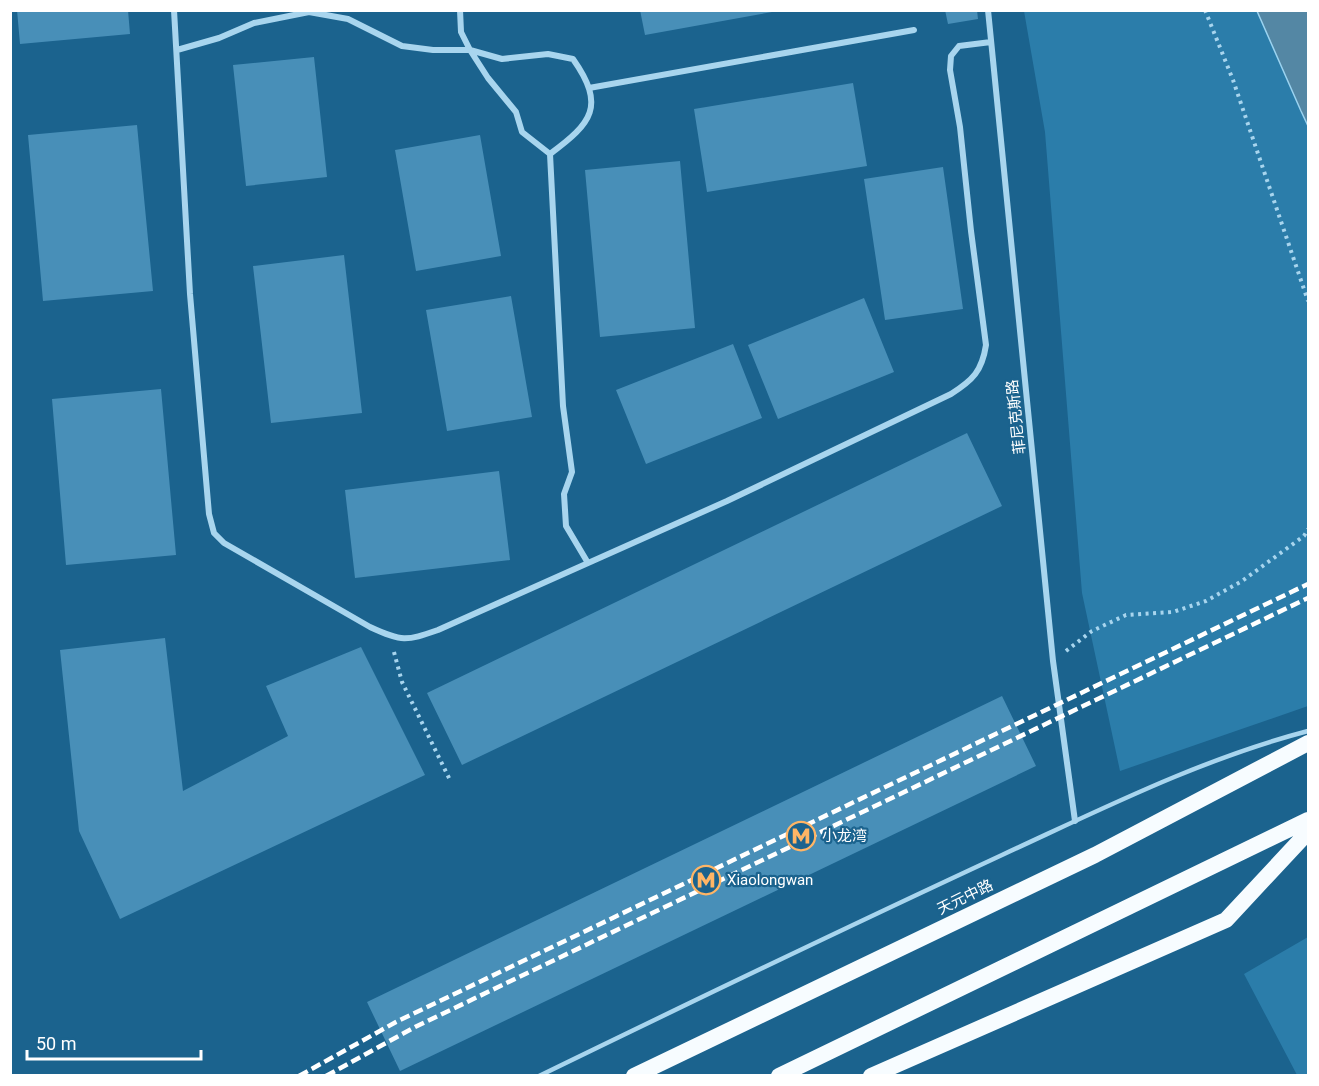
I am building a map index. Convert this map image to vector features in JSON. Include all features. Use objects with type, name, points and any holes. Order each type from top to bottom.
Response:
[{"type":"highway","name":"天元中路","points":[[634,1076],[1095,855],[1308,743]]},
{"type":"highway","points":[[779,1076],[1308,820]]},
{"type":"highway","points":[[871,1076],[1226,920],[1308,832]]},
{"type":"street","points":[[174,10],[190,294],[209,514],[214,532],[224,543],[370,627],[390,637],[411,640],[727,501],[951,394],[970,382],[983,362],[986,345],[960,127],[950,70],[951,56],[959,46],[991,42]]},
{"type":"street","points":[[460,10],[460,32],[470,50],[516,112],[522,132],[550,154],[563,406],[572,472],[564,494],[566,526],[588,563]]},
{"type":"street","name":"菲尼克斯路","points":[[988,10],[1053,661],[1076,821]]},
{"type":"street","points":[[177,50],[219,38],[254,23],[309,12],[348,19],[402,46],[433,50],[470,50],[502,59],[548,54],[573,59],[586,77],[589,88],[591,97],[589,119],[569,140],[550,154]]},
{"type":"street","points":[[589,88],[914,30]]},
{"type":"lane","points":[[539,1076],[880,911],[1150,785],[1270,741],[1308,731]]},
{"type":"path","points":[[1205,10],[1233,80],[1308,301]]},
{"type":"path","points":[[1053,661],[1092,631],[1126,615],[1173,612],[1206,601],[1242,581],[1305,536],[1308,529]]},
{"type":"path","points":[[390,637],[402,682],[451,782]]},
{"type":"shaded area","points":[[1024,11],[1308,11],[1308,706],[1120,771],[1082,593],[1045,132]]},
{"type":"shaded area","points":[[1257,11],[1308,11],[1308,126],[1301,111]]},
{"type":"shaded area","points":[[1308,937],[1308,1075],[1297,1075],[1244,974]]},
{"type":"building","points":[[17,10],[128,10],[130,34],[20,44]]},
{"type":"building","points":[[640,10],[772,10],[772,12],[645,35]]},
{"type":"building","points":[[945,10],[977,10],[978,19],[948,24]]},
{"type":"building","points":[[314,57],[327,177],[246,186],[233,65]]},
{"type":"building","points":[[853,83],[867,166],[707,192],[694,109]]},
{"type":"building","points":[[137,125],[153,291],[43,301],[28,135]]},
{"type":"building","points":[[480,135],[501,256],[416,271],[395,150]]},
{"type":"building","points":[[680,161],[695,328],[600,337],[585,170]]},
{"type":"building","points":[[943,167],[963,309],[885,320],[864,179]]},
{"type":"building","points":[[344,255],[362,413],[271,423],[253,266]]},
{"type":"building","points":[[511,296],[532,417],[447,431],[426,310]]},
{"type":"building","points":[[864,298],[894,372],[778,419],[748,345]]},
{"type":"building","points":[[733,344],[762,418],[646,464],[616,390]]},
{"type":"building","points":[[161,389],[176,555],[66,565],[52,399]]},
{"type":"building","points":[[967,433],[1002,506],[462,765],[427,693]]},
{"type":"building","points":[[499,471],[510,560],[355,578],[345,490]]},
{"type":"building","points":[[165,638],[183,791],[288,736],[266,686],[361,647],[425,775],[120,919],[79,831],[60,650]]},
{"type":"building","name":"小龙湾","points":[[1002,696],[1036,766],[400,1071],[367,1002]]},
{"type":"railway","points":[[299,1076],[396,1022],[1308,584]]},
{"type":"railway","points":[[326,1076],[415,1027],[1308,598]]},
{"type":"place","name":"小龙湾","points":[[801,836]]},
{"type":"place","name":"Xiaolongwan","points":[[706,880]]}]
